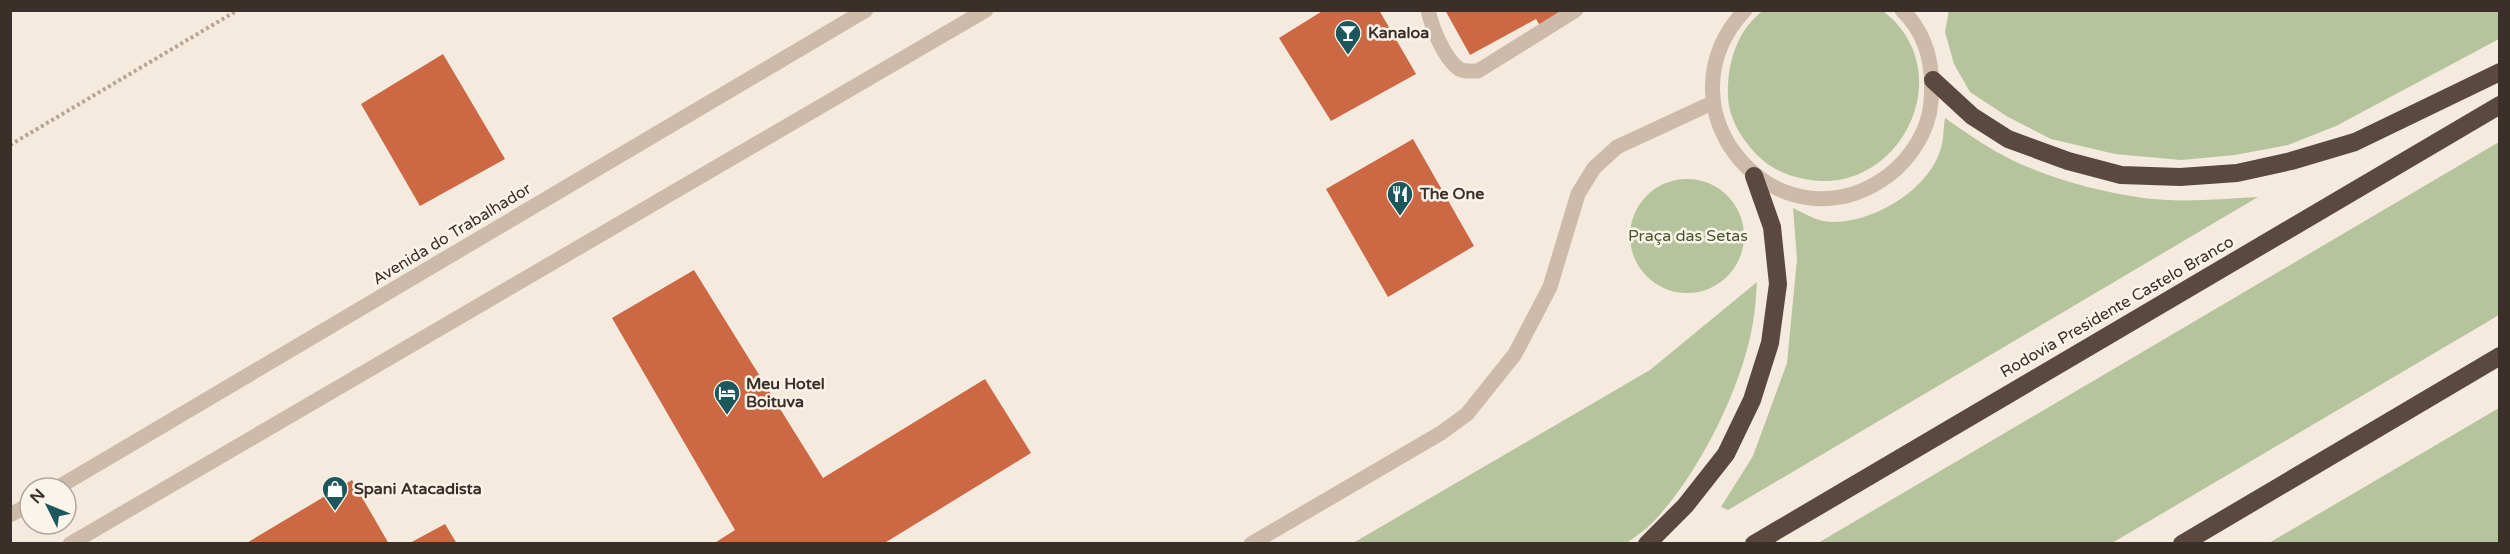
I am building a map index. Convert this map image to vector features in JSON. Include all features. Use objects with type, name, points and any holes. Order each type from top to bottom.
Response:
[{"type":"highway","points":[[1933,80],[1972,116],[2008,139],[2068,162],[2121,175],[2180,177],[2236,173],[2291,161],[2355,142],[2499,72]]},
{"type":"highway","name":"Rodovia Presidente Castelo Branco","points":[[1754,543],[2499,105]]},
{"type":"highway","points":[[1647,543],[1685,506],[1726,454],[1752,400],[1770,343],[1778,284],[1772,227],[1754,176]]},
{"type":"highway","points":[[2182,543],[2499,356]]},
{"type":"street","name":"Avenida do Trabalhador","points":[[77,476],[866,10]]},
{"type":"street","points":[[70,543],[986,10]]},
{"type":"street","points":[[1428,10],[1440,44],[1458,68],[1471,71],[1478,71],[1576,10]]},
{"type":"street","points":[[1745,10],[1728,17],[1713,75],[1712,103],[1720,130],[1734,156],[1754,176],[1782,191],[1814,198],[1845,196],[1875,185],[1900,167],[1919,141],[1931,111],[1933,80],[1929,55],[1905,11]]},
{"type":"street","points":[[1251,543],[1441,433],[1467,414],[1515,354],[1551,287],[1578,194],[1594,168],[1617,147],[1712,103]]},
{"type":"path","points":[[10,145],[238,10]]},
{"type":"green space","points":[[1764,10],[1883,11],[1907,37],[1918,68],[1918,99],[1907,128],[1889,154],[1863,172],[1832,181],[1796,177],[1785,173],[1766,163],[1751,149],[1730,112],[1729,71],[1740,37]]},
{"type":"green space","points":[[1949,10],[2499,11],[2499,39],[2336,126],[2288,145],[2235,155],[2181,160],[2115,154],[2051,139],[2008,117],[1970,92],[1954,64],[1945,32]]},
{"type":"green space","points":[[1945,118],[2012,160],[2086,187],[2143,198],[2172,200],[2258,197],[1728,510],[1721,507],[1753,456],[1787,363],[1797,259],[1793,208],[1819,220],[1840,222],[1858,219],[1893,204],[1909,193],[1933,166],[1943,139]]},
{"type":"green space","points":[[2499,142],[2499,315],[2112,543],[1818,543]]},
{"type":"green space","name":"Praça das Setas","points":[[1687,179],[1709,184],[1727,196],[1739,214],[1744,236],[1739,258],[1727,276],[1709,288],[1687,293],[1665,288],[1647,276],[1635,258],[1630,236],[1635,214],[1647,196],[1665,184]]},
{"type":"green space","points":[[1757,282],[1753,322],[1746,352],[1728,404],[1716,430],[1671,501],[1652,523],[1627,543],[1353,543],[1650,370]]},
{"type":"green space","points":[[2499,408],[2499,543],[2269,543]]},
{"type":"building","name":"Kanaloa","points":[[1324,10],[1379,10],[1416,74],[1331,121],[1279,38]]},
{"type":"building","points":[[1445,10],[1570,10],[1542,29],[1536,19],[1470,55]]},
{"type":"building","points":[[443,54],[505,159],[420,206],[361,104]]},
{"type":"building","name":"The One","points":[[1413,139],[1474,246],[1388,297],[1326,189]]},
{"type":"building","name":"Meu Hotel Boituva","points":[[694,270],[823,478],[985,379],[1031,453],[883,544],[713,544],[735,530],[612,318]]},
{"type":"building","name":"Spani Atacadista","points":[[352,480],[389,544],[245,544]]},
{"type":"building","name":"Spani Atacadista","points":[[445,524],[457,544],[408,544]]},
{"type":"place","name":"Kanaloa","points":[[1348,56]]},
{"type":"place","name":"The One","points":[[1400,217]]},
{"type":"place","name":"Meu Hotel Boituva","points":[[727,416]]},
{"type":"place","name":"Spani Atacadista","points":[[335,512]]}]
